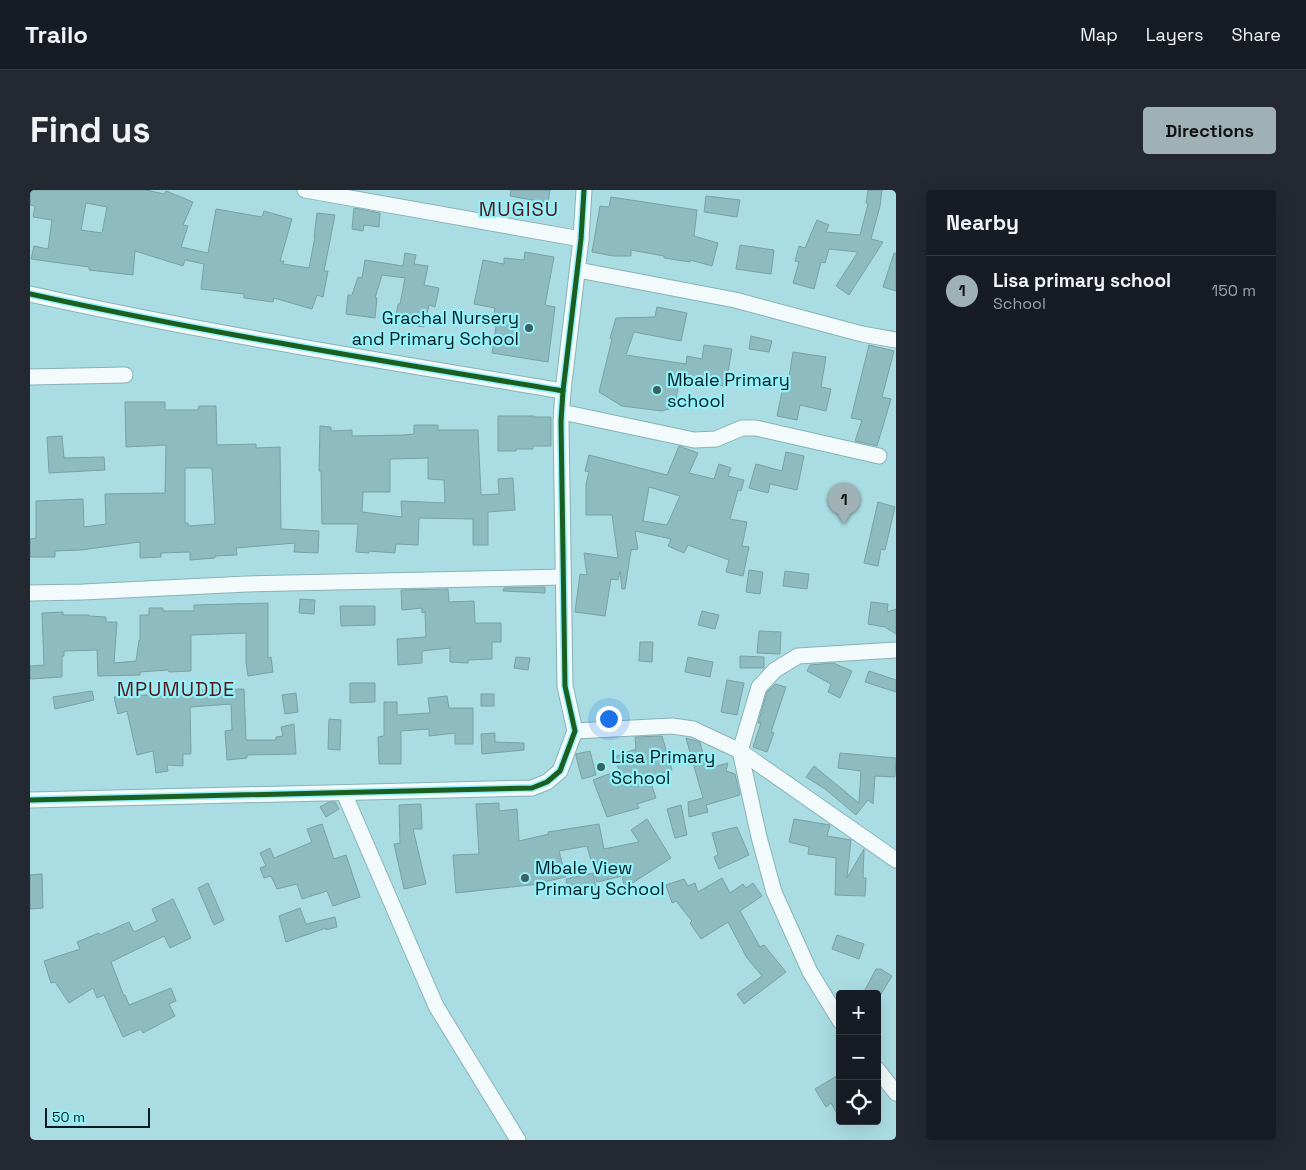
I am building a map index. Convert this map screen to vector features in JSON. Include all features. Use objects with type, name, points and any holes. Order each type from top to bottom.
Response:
[{"type":"street","points":[[305,190],[581,239]]},
{"type":"street","points":[[30,800],[532,788],[547,782],[560,771],[575,731],[565,686],[562,391],[578,270],[584,190]]},
{"type":"street","points":[[578,270],[735,300],[862,334],[896,340]]},
{"type":"street","points":[[30,294],[114,313],[273,343],[562,391]]},
{"type":"street","points":[[30,377],[124,374]]},
{"type":"street","points":[[562,412],[694,440],[716,439],[742,428],[756,428],[879,456]]},
{"type":"street","points":[[30,593],[246,584],[563,577]]},
{"type":"street","points":[[836,1014],[810,972],[774,892],[759,837],[740,750],[758,687],[775,670],[798,656],[896,650]]},
{"type":"street","points":[[575,731],[672,726],[693,730],[740,750],[896,860]]},
{"type":"street","points":[[344,793],[436,1006],[518,1140]]},
{"type":"street","points":[[881,1074],[896,1093]]},
{"type":"building","points":[[30,190],[146,190],[164,194],[166,191],[193,202],[183,225],[188,226],[181,247],[208,253],[216,209],[262,217],[264,211],[292,219],[280,261],[284,261],[283,264],[309,268],[317,213],[335,215],[324,271],[328,271],[323,297],[317,295],[312,309],[274,298],[273,302],[244,298],[244,294],[201,289],[204,264],[185,260],[183,266],[135,251],[133,275],[89,270],[89,267],[31,259],[34,246],[48,249],[52,220],[33,217],[35,206],[30,205]],"holes":[[[86,203],[107,207],[102,233],[81,230]]]},
{"type":"building","points":[[511,190],[550,190],[548,203],[510,196]]},
{"type":"building","points":[[868,190],[882,190],[880,206],[871,239],[883,242],[849,295],[836,286],[858,252],[829,249],[825,263],[821,262],[814,289],[793,283],[799,262],[795,261],[799,246],[805,248],[817,220],[829,225],[826,232],[860,235],[868,204],[866,203]]},
{"type":"building","points":[[706,196],[740,200],[737,217],[704,212]]},
{"type":"building","points":[[611,197],[697,210],[694,236],[718,243],[712,266],[690,260],[690,262],[664,258],[664,256],[631,250],[631,256],[613,256],[592,252],[600,206],[609,207]]},
{"type":"building","points":[[354,208],[380,213],[379,227],[364,225],[363,231],[352,229]]},
{"type":"building","points":[[740,245],[774,250],[771,274],[736,269]]},
{"type":"building","points":[[525,252],[554,257],[545,305],[555,307],[548,362],[492,353],[496,326],[492,325],[495,308],[474,304],[483,260],[504,264],[504,258],[524,260]]},
{"type":"building","points":[[405,253],[416,255],[414,264],[428,266],[424,285],[439,288],[435,307],[429,305],[424,327],[395,322],[405,278],[382,275],[375,298],[377,298],[375,318],[346,314],[348,295],[352,295],[358,277],[362,278],[365,260],[403,266]]},
{"type":"building","points":[[894,253],[896,253],[896,291],[883,287]]},
{"type":"building","points":[[657,307],[687,313],[681,341],[634,332],[626,355],[686,364],[687,356],[702,359],[704,345],[732,349],[726,383],[724,386],[693,379],[692,382],[679,380],[675,407],[662,411],[622,406],[599,392],[616,318],[655,317]]},
{"type":"building","points":[[751,336],[772,341],[769,352],[749,349]]},
{"type":"building","points":[[869,345],[894,351],[882,397],[891,399],[877,446],[855,441],[862,420],[851,418]]},
{"type":"building","points":[[793,352],[826,357],[821,387],[831,389],[826,411],[800,405],[797,420],[777,416],[784,382],[788,383]]},
{"type":"building","points":[[125,402],[165,402],[165,410],[198,410],[199,406],[216,406],[217,445],[256,444],[256,448],[280,447],[281,529],[319,531],[318,553],[294,552],[295,543],[236,548],[237,555],[215,556],[215,558],[190,560],[190,552],[161,553],[161,557],[140,558],[140,542],[81,550],[55,551],[55,557],[30,557],[30,539],[36,538],[36,501],[83,499],[84,527],[106,524],[105,494],[165,493],[166,445],[126,447]],"holes":[[[185,468],[212,468],[215,524],[188,526],[188,523],[185,523]]]},
{"type":"building","points":[[498,416],[551,417],[551,446],[533,446],[533,449],[516,449],[516,451],[498,451]]},
{"type":"building","points":[[414,425],[438,425],[438,430],[478,430],[481,495],[499,494],[498,479],[513,478],[515,510],[488,512],[488,545],[473,545],[473,519],[419,518],[418,545],[396,544],[395,553],[356,552],[358,524],[322,524],[321,471],[319,471],[320,426],[331,427],[331,431],[352,430],[352,436],[414,434]],"holes":[[[428,458],[428,479],[444,480],[445,503],[401,501],[402,517],[362,512],[363,492],[390,492],[390,459]]]},
{"type":"building","points":[[62,436],[64,458],[104,457],[105,470],[49,473],[47,437]]},
{"type":"building","points":[[679,446],[698,453],[689,473],[714,479],[719,464],[731,468],[728,476],[744,480],[741,491],[738,490],[730,519],[747,522],[742,546],[749,547],[743,576],[726,572],[729,560],[688,545],[684,553],[668,546],[671,539],[635,531],[638,549],[631,550],[625,589],[622,589],[620,571],[618,580],[611,579],[605,616],[575,612],[580,574],[587,575],[584,553],[618,558],[612,515],[586,515],[586,484],[589,472],[585,471],[589,455],[667,475]],"holes":[[[649,487],[680,496],[667,525],[643,521]]]},
{"type":"building","points":[[786,452],[804,456],[797,490],[770,484],[768,493],[749,488],[756,464],[782,471]]},
{"type":"building","points":[[878,502],[895,507],[885,550],[881,549],[878,566],[864,563]]},
{"type":"building","points":[[749,570],[763,572],[760,594],[746,592]]},
{"type":"building","points":[[785,571],[809,574],[807,589],[783,586]]},
{"type":"building","points":[[545,587],[545,593],[503,591],[504,588]]},
{"type":"building","points":[[448,589],[449,602],[474,601],[475,623],[501,623],[501,642],[492,642],[492,659],[468,660],[468,663],[450,662],[450,648],[422,651],[422,663],[398,665],[397,639],[426,637],[425,612],[422,613],[422,608],[402,610],[401,590]]},
{"type":"building","points":[[300,599],[315,600],[314,614],[299,613]]},
{"type":"building","points":[[871,602],[888,604],[887,612],[896,609],[896,634],[885,627],[868,624]]},
{"type":"building","points":[[268,603],[268,658],[271,657],[273,672],[248,676],[246,633],[191,635],[191,671],[169,672],[168,670],[140,672],[140,675],[98,676],[97,650],[64,651],[64,656],[62,656],[62,677],[30,679],[30,666],[44,665],[42,613],[63,612],[63,615],[106,617],[106,622],[117,622],[114,663],[136,661],[140,641],[140,615],[149,615],[149,608],[163,608],[163,611],[194,611],[194,605]]},
{"type":"building","points":[[340,606],[375,606],[375,625],[341,626]]},
{"type":"building","points":[[702,611],[719,615],[715,629],[698,625]]},
{"type":"building","points":[[759,631],[781,632],[780,654],[757,653]]},
{"type":"building","points":[[640,642],[653,642],[652,662],[639,661]]},
{"type":"building","points":[[740,656],[764,657],[764,668],[740,668]]},
{"type":"building","points":[[516,657],[530,658],[528,670],[514,668]]},
{"type":"building","points":[[688,657],[713,662],[710,677],[685,672]]},
{"type":"building","points":[[833,663],[852,671],[840,698],[828,692],[831,684],[807,671],[810,665]]},
{"type":"building","points":[[869,671],[896,680],[896,692],[865,682]]},
{"type":"building","points":[[727,680],[744,683],[737,715],[721,712]]},
{"type":"building","points":[[350,683],[375,683],[375,702],[350,703]]},
{"type":"building","points":[[775,684],[786,687],[771,732],[774,733],[767,752],[753,747],[761,723],[758,723],[767,692]]},
{"type":"building","points":[[244,689],[246,740],[276,740],[276,737],[283,736],[281,727],[294,724],[296,754],[247,755],[247,758],[227,760],[225,731],[232,730],[231,704],[190,707],[191,754],[183,754],[183,766],[167,765],[168,771],[156,773],[153,751],[137,755],[127,711],[118,714],[114,697],[196,692],[196,690]]},
{"type":"building","points":[[92,691],[94,700],[55,709],[53,697]]},
{"type":"building","points":[[296,693],[298,712],[285,714],[282,695]]},
{"type":"building","points":[[481,694],[494,694],[494,706],[481,706]]},
{"type":"building","points":[[447,696],[449,708],[473,708],[473,744],[455,744],[455,733],[429,736],[429,729],[401,731],[401,764],[379,764],[378,737],[384,736],[384,702],[397,702],[397,715],[430,713],[428,698]]},
{"type":"building","points":[[329,719],[341,720],[340,750],[328,749]]},
{"type":"building","points":[[495,733],[495,742],[524,743],[524,750],[482,754],[481,734]]},
{"type":"building","points":[[662,736],[672,770],[649,777],[656,798],[637,804],[639,808],[607,817],[593,780],[619,770],[614,757],[636,749],[635,737]]},
{"type":"building","points":[[686,738],[700,742],[707,769],[728,763],[726,771],[735,774],[740,795],[706,805],[708,812],[689,817],[688,802],[703,798]]},
{"type":"building","points":[[590,751],[596,775],[582,779],[576,754]]},
{"type":"building","points":[[840,753],[896,758],[895,777],[875,776],[873,804],[868,800],[856,815],[825,789],[806,777],[814,766],[859,803],[861,771],[838,768]]},
{"type":"building","points":[[329,802],[335,802],[339,809],[326,817],[320,807]]},
{"type":"building","points":[[499,803],[499,811],[517,809],[519,841],[549,834],[548,832],[599,824],[604,849],[639,842],[631,830],[647,819],[671,858],[631,884],[624,885],[622,876],[597,882],[587,846],[559,851],[566,877],[539,884],[456,893],[453,855],[479,854],[476,804]]},
{"type":"building","points":[[421,804],[422,829],[413,829],[426,884],[404,889],[394,844],[400,843],[399,805]]},
{"type":"building","points":[[681,805],[687,835],[675,838],[667,809]]},
{"type":"building","points":[[794,819],[830,825],[827,836],[851,840],[847,878],[864,849],[863,878],[866,878],[865,896],[835,895],[836,858],[808,854],[809,847],[789,842]]},
{"type":"building","points":[[322,824],[334,859],[346,855],[360,897],[333,906],[327,891],[302,899],[297,884],[277,889],[271,876],[264,878],[260,868],[266,866],[260,853],[270,848],[274,858],[312,842],[307,829]]},
{"type":"building","points":[[737,827],[749,855],[719,869],[714,857],[718,855],[712,833]]},
{"type":"building","points":[[593,873],[596,887],[569,894],[566,879]]},
{"type":"building","points":[[42,874],[43,908],[30,909],[30,875]]},
{"type":"building","points":[[722,878],[730,893],[743,884],[746,888],[753,883],[762,896],[740,911],[760,947],[764,945],[786,972],[744,1004],[737,994],[762,976],[747,958],[728,922],[701,939],[690,923],[692,921],[676,901],[672,903],[666,885],[684,879],[688,886],[695,883],[698,892]]},
{"type":"building","points":[[208,883],[224,920],[214,925],[198,888]]},
{"type":"building","points":[[173,899],[191,938],[170,948],[164,936],[111,962],[129,1005],[171,988],[176,1001],[169,1004],[175,1016],[143,1033],[141,1029],[123,1037],[104,995],[97,998],[93,988],[69,1003],[55,982],[51,983],[44,961],[80,949],[77,942],[99,933],[100,935],[129,922],[134,932],[157,921],[152,909]]},
{"type":"building","points":[[300,908],[306,924],[335,917],[337,927],[326,930],[326,928],[286,942],[279,916]]},
{"type":"building","points":[[837,935],[864,944],[859,959],[832,949]]},
{"type":"building","points":[[876,969],[881,969],[892,976],[881,994],[881,990],[865,990]]},
{"type":"building","points":[[836,1076],[836,1112],[831,1103],[826,1107],[815,1089]]},
{"type":"cycle path","points":[[30,800],[532,788],[547,782],[560,771],[575,731],[565,686],[561,421],[581,239],[584,190]]},
{"type":"cycle path","points":[[30,294],[229,334],[563,391]]},
{"type":"place","name":"Grachal Nursery and Primary School","points":[[529,328]]},
{"type":"place","name":"Mbale Primary school","points":[[657,390]]},
{"type":"place","name":"Lisa primary school","points":[[844,524]]},
{"type":"place","name":"Lisa Primary School","points":[[601,767]]},
{"type":"place","name":"Mbale View Primary School","points":[[525,878]]},
{"type":"district","name":"MUGISU","points":[[519,209]]},
{"type":"district","name":"MPUMUDDE","points":[[176,689]]}]
